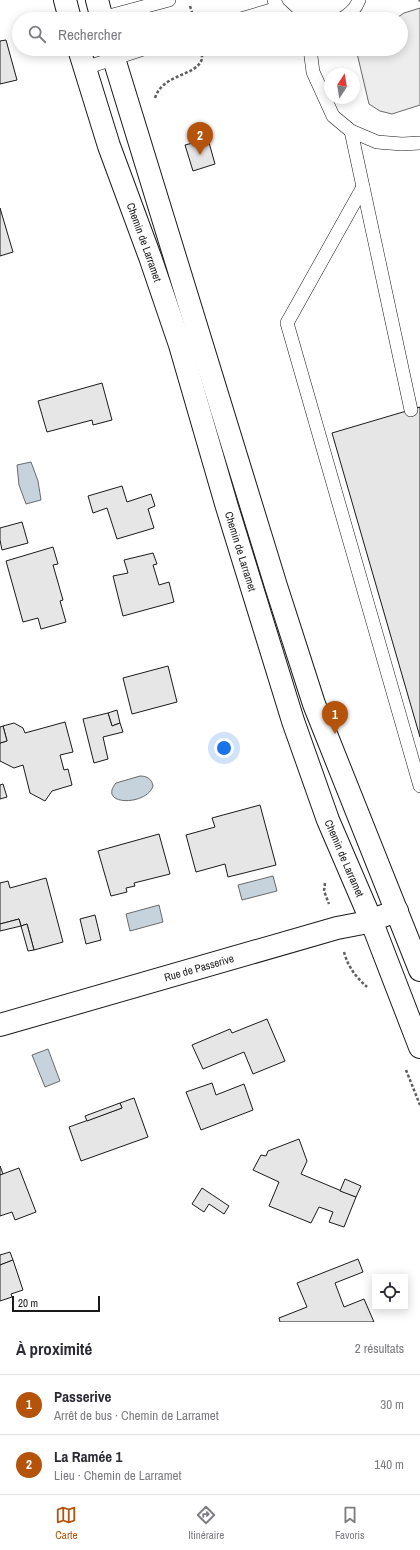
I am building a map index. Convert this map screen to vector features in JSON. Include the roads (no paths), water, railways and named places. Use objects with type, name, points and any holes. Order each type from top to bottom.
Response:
[{"type":"main road","points":[[65,0],[68,12]]},
{"type":"main road","name":"Chemin de Larramet","points":[[114,56],[276,586],[314,704],[420,970]]},
{"type":"main road","name":"Chemin de Larramet","points":[[82,58],[108,146],[150,257],[180,345],[224,499],[293,721],[328,820],[371,920],[420,1047]]},
{"type":"main road","name":"Rue de Passerive","points":[[0,1025],[371,920],[397,911]]},
{"type":"lane","points":[[110,12],[169,0]]},
{"type":"lane","points":[[350,12],[359,0]]},
{"type":"lane","points":[[257,12],[276,4],[283,12]]},
{"type":"lane","points":[[82,58],[98,56]]},
{"type":"lane","points":[[311,56],[313,72],[333,116],[351,131],[377,142],[402,144],[420,143]]},
{"type":"lane","points":[[351,131],[411,410]]},
{"type":"lane","points":[[363,186],[287,323],[420,786]]},
{"type":"place","name":"La Ramée 1","points":[[200,155]]},
{"type":"place","name":"Passerive","points":[[335,734]]}]
